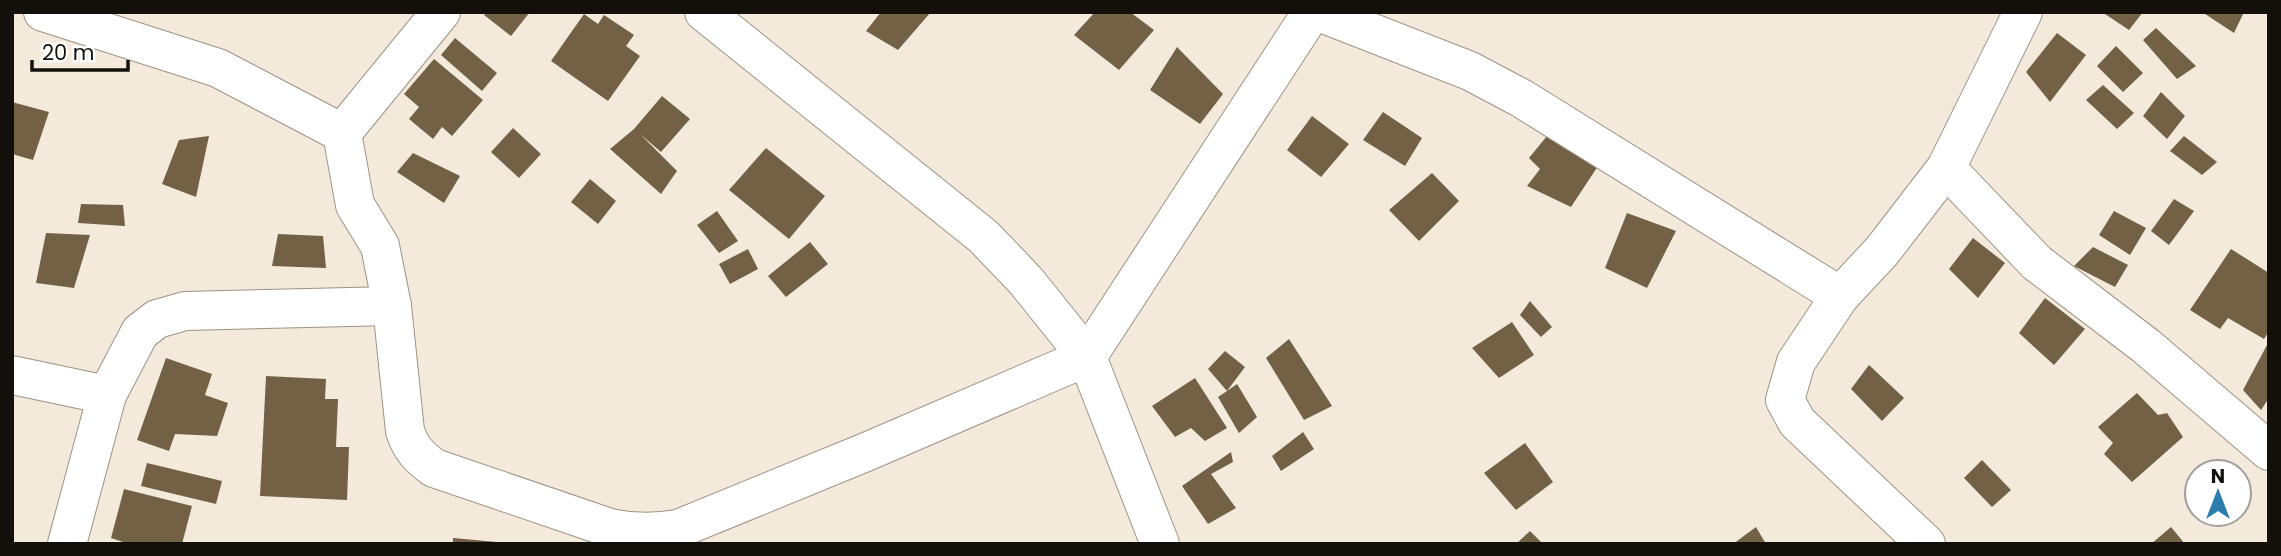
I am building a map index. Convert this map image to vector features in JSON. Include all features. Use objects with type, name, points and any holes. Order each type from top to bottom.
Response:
[{"type":"street","points":[[43,12],[218,68],[342,133]]},
{"type":"street","points":[[441,12],[342,133],[355,205],[380,246],[391,306],[405,430],[410,445],[419,457],[434,468],[459,478],[632,533],[678,529],[1087,357],[1312,12]]},
{"type":"street","points":[[704,12],[984,237],[1026,281],[1087,357],[1160,544]]},
{"type":"street","points":[[1319,12],[1470,71],[1521,98],[1840,296]]},
{"type":"street","points":[[1926,544],[1797,422],[1786,400],[1796,362],[1840,296],[1882,251],[1946,168],[2023,12]]},
{"type":"street","points":[[1946,168],[2037,263],[2267,443]]},
{"type":"street","points":[[67,544],[107,395],[140,332],[157,319],[185,311],[391,306]]},
{"type":"street","points":[[12,375],[107,395]]},
{"type":"building","points":[[487,12],[530,12],[511,36],[484,15]]},
{"type":"building","points":[[881,12],[931,12],[898,50],[866,31]]},
{"type":"building","points":[[1095,12],[1130,12],[1154,30],[1119,70],[1074,35]]},
{"type":"building","points":[[2102,12],[2143,12],[2129,30]]},
{"type":"building","points":[[2202,12],[2244,12],[2234,33]]},
{"type":"building","points":[[584,14],[598,24],[604,15],[634,35],[626,46],[640,56],[608,101],[551,61]]},
{"type":"building","points":[[2156,28],[2196,66],[2177,79],[2143,40]]},
{"type":"building","points":[[2057,33],[2086,55],[2050,102],[2026,72]]},
{"type":"building","points":[[455,38],[497,73],[482,91],[441,55]]},
{"type":"building","points":[[2116,46],[2143,73],[2123,92],[2097,66]]},
{"type":"building","points":[[1177,47],[1223,94],[1200,124],[1150,90]]},
{"type":"building","points":[[434,59],[483,100],[452,136],[442,127],[433,139],[409,119],[419,107],[404,94]]},
{"type":"building","points":[[2103,85],[2134,113],[2117,129],[2086,100]]},
{"type":"building","points":[[2161,92],[2185,116],[2167,139],[2143,116]]},
{"type":"building","points":[[662,96],[690,119],[661,152],[640,134],[677,171],[661,194],[610,149],[634,129]]},
{"type":"building","points":[[12,102],[49,112],[33,160],[12,154]]},
{"type":"building","points":[[1383,112],[1422,138],[1405,166],[1363,140]]},
{"type":"building","points":[[1312,116],[1349,144],[1321,177],[1287,150]]},
{"type":"building","points":[[513,128],[541,154],[519,178],[491,152]]},
{"type":"building","points":[[209,136],[196,197],[162,184],[179,140]]},
{"type":"building","points":[[1547,136],[1598,166],[1571,207],[1527,186],[1540,169],[1529,158]]},
{"type":"building","points":[[2184,136],[2217,162],[2202,175],[2170,151]]},
{"type":"building","points":[[766,148],[825,196],[789,239],[729,190]]},
{"type":"building","points":[[413,153],[460,176],[444,203],[397,172]]},
{"type":"building","points":[[1432,173],[1459,201],[1419,241],[1389,210]]},
{"type":"building","points":[[590,179],[616,201],[598,224],[571,202]]},
{"type":"building","points":[[2174,199],[2194,211],[2169,245],[2151,231]]},
{"type":"building","points":[[81,204],[123,205],[125,226],[78,223]]},
{"type":"building","points":[[717,211],[738,241],[719,253],[697,225]]},
{"type":"building","points":[[2114,211],[2146,228],[2130,255],[2099,235]]},
{"type":"building","points":[[1627,213],[1676,231],[1647,288],[1605,268]]},
{"type":"building","points":[[46,233],[90,235],[74,288],[36,283]]},
{"type":"building","points":[[278,234],[323,236],[326,268],[272,266]]},
{"type":"building","points":[[1973,238],[2005,263],[1978,298],[1949,269]]},
{"type":"building","points":[[810,242],[828,264],[786,297],[768,276]]},
{"type":"building","points":[[2093,247],[2128,265],[2115,287],[2074,266]]},
{"type":"building","points":[[748,249],[758,269],[730,284],[719,264]]},
{"type":"building","points":[[2231,249],[2269,273],[2269,331],[2264,339],[2228,318],[2220,329],[2190,310]]},
{"type":"building","points":[[2045,298],[2085,329],[2054,365],[2019,333]]},
{"type":"building","points":[[1530,301],[1552,327],[1541,337],[1520,315]]},
{"type":"building","points":[[1512,322],[1534,355],[1499,378],[1472,348]]},
{"type":"building","points":[[1289,339],[1332,406],[1304,420],[1266,358]]},
{"type":"building","points":[[2267,345],[2269,398],[2261,410],[2243,390]]},
{"type":"building","points":[[1225,351],[1245,367],[1227,391],[1208,369]]},
{"type":"building","points":[[166,358],[212,374],[205,395],[228,403],[217,436],[175,434],[169,451],[137,440]]},
{"type":"building","points":[[1869,365],[1904,398],[1882,421],[1851,389]]},
{"type":"building","points":[[266,376],[326,379],[325,399],[338,399],[336,447],[349,447],[347,500],[260,496]]},
{"type":"building","points":[[1195,378],[1227,428],[1205,441],[1191,428],[1175,437],[1152,406]]},
{"type":"building","points":[[1237,384],[1257,417],[1239,433],[1218,397]]},
{"type":"building","points":[[2137,393],[2158,415],[2167,413],[2183,437],[2132,482],[2104,454],[2113,443],[2098,427]]},
{"type":"building","points":[[1303,432],[1314,449],[1281,471],[1272,456]]},
{"type":"building","points":[[1525,443],[1553,482],[1516,510],[1484,473]]},
{"type":"building","points":[[1231,452],[1233,462],[1211,474],[1236,508],[1208,524],[1182,486]]},
{"type":"building","points":[[1982,460],[2011,490],[1992,507],[1964,478]]},
{"type":"building","points":[[147,463],[222,481],[216,504],[141,486]]},
{"type":"building","points":[[124,489],[192,506],[182,544],[129,544],[111,538]]},
{"type":"building","points":[[1756,527],[1766,544],[1733,544]]},
{"type":"building","points":[[2171,527],[2185,544],[2151,544]]},
{"type":"building","points":[[1530,531],[1543,544],[1516,544]]},
{"type":"building","points":[[453,538],[497,542],[497,544],[453,544]]}]
